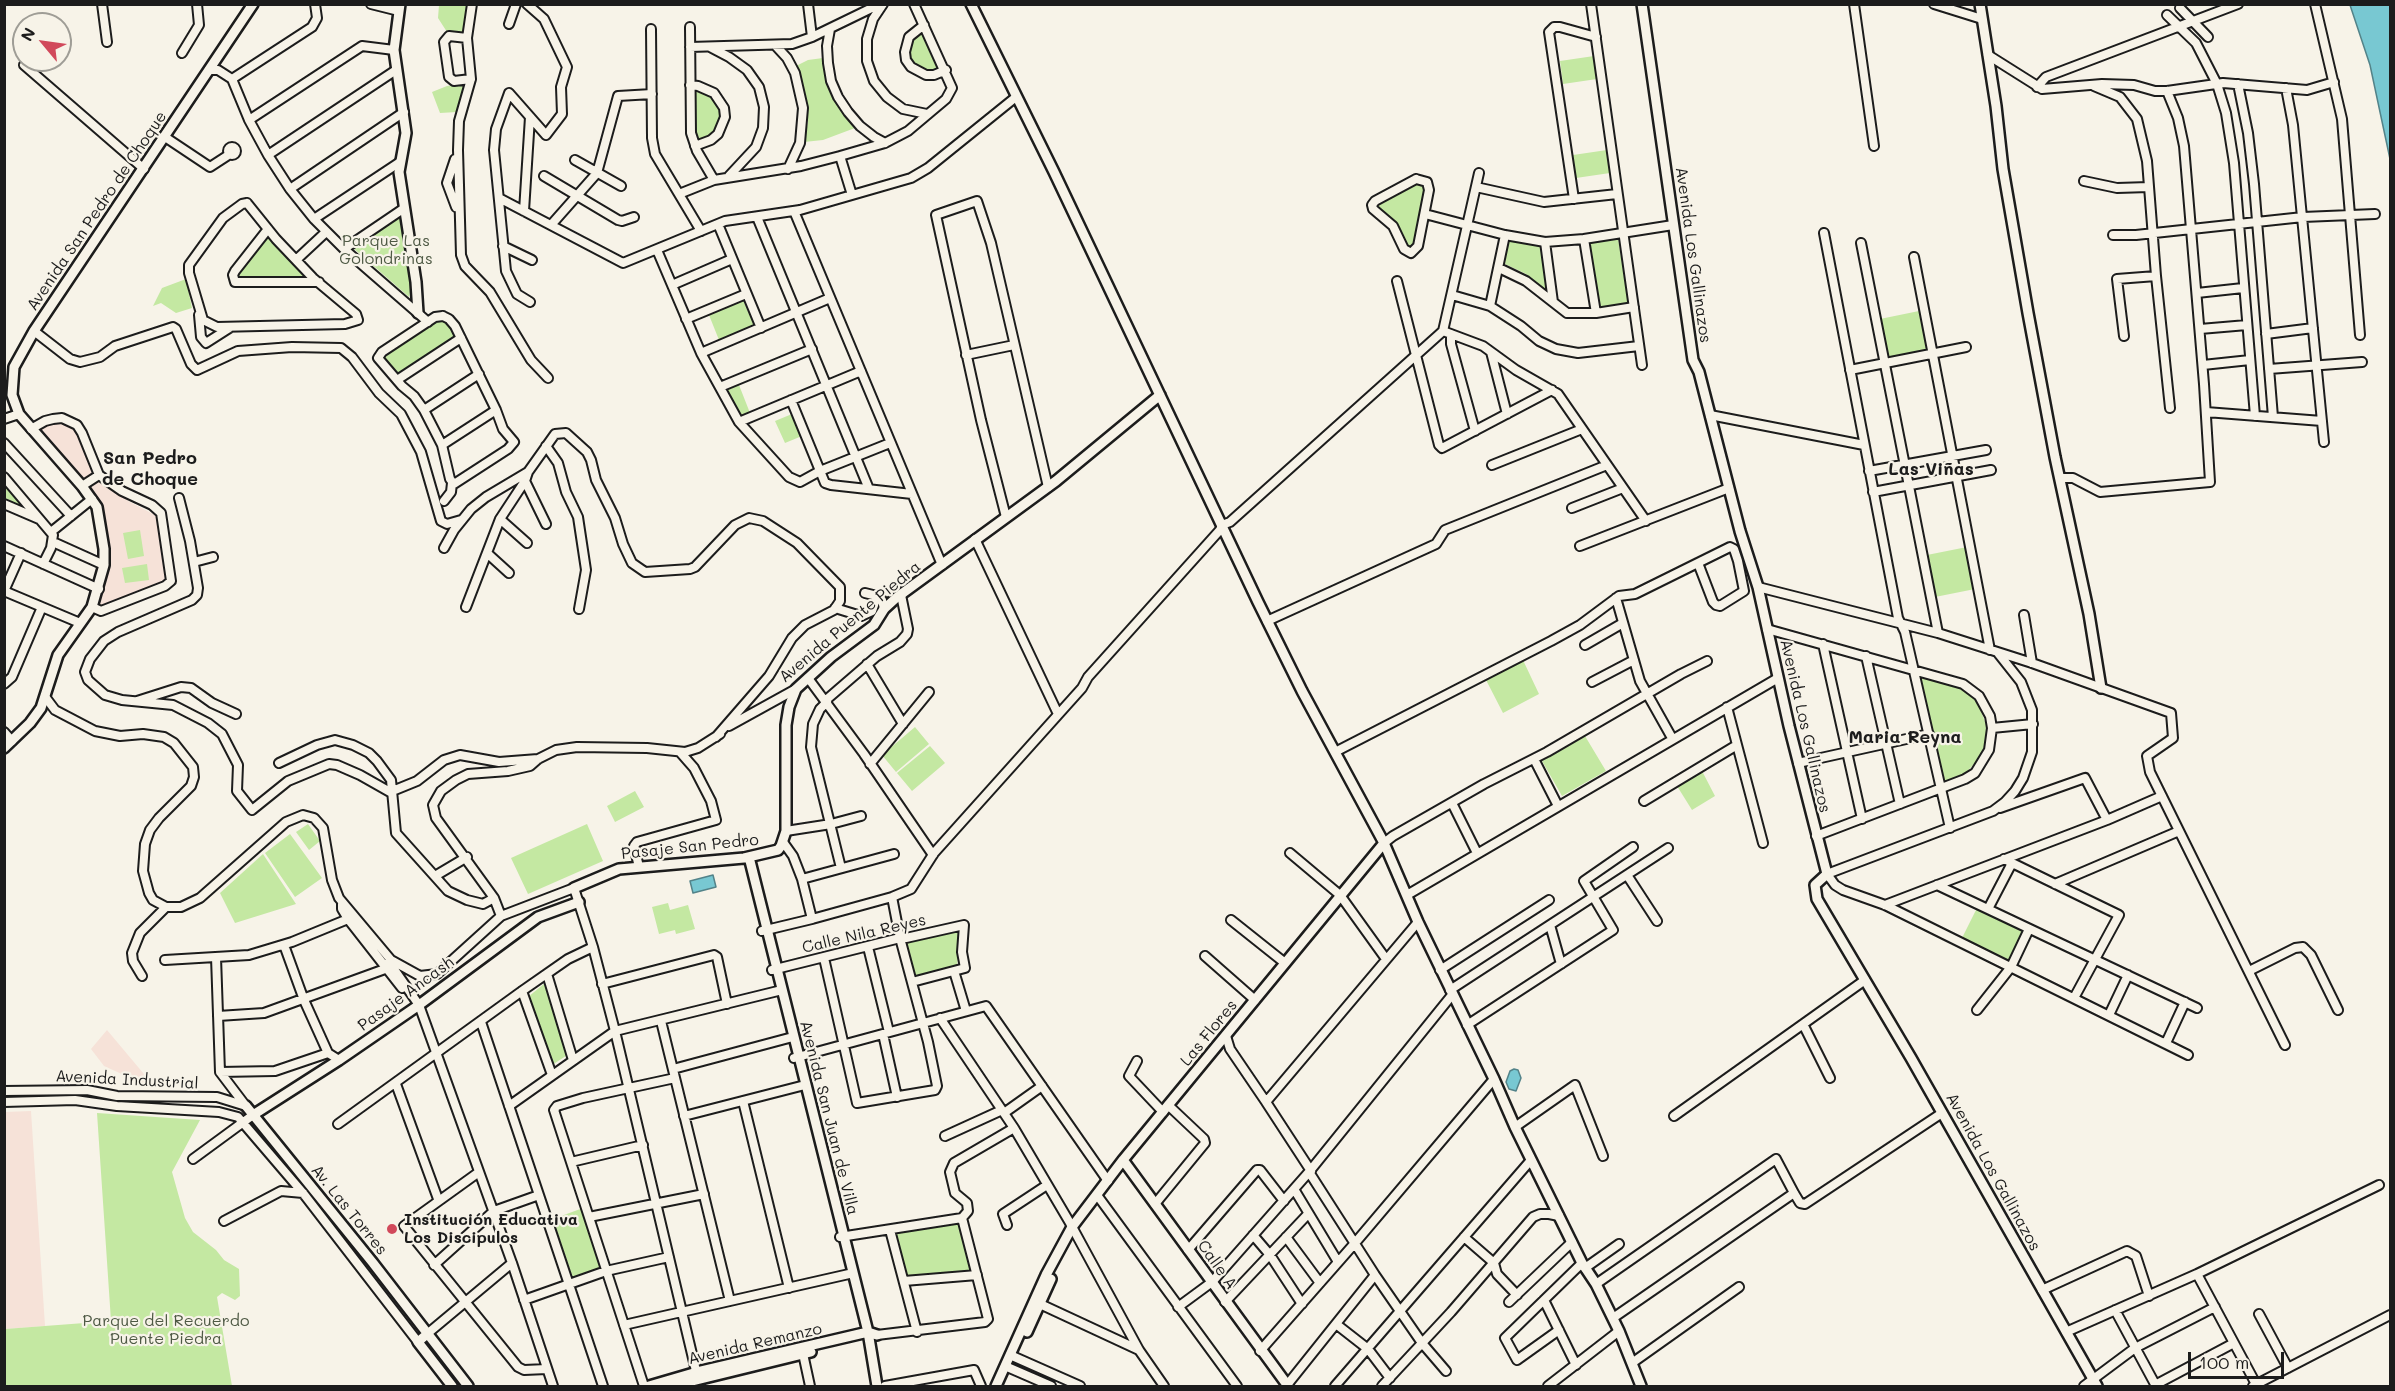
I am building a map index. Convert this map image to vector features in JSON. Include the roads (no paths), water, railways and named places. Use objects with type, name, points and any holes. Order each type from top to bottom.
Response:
[{"type":"street","points":[[102,4],[107,42]]},
{"type":"street","points":[[182,53],[199,25],[197,4]]},
{"type":"street","name":"Avenida San Pedro de Choque","points":[[8,745],[30,723],[46,698],[58,655],[92,607],[104,565],[99,518],[92,499],[19,414],[12,395],[12,376],[18,357],[253,4]]},
{"type":"street","points":[[371,4],[400,8],[394,50],[406,133],[399,172],[418,312]]},
{"type":"street","points":[[472,4],[467,38],[471,79],[459,121],[458,150],[447,183],[459,217],[461,255],[465,266],[490,292],[524,350],[548,378]]},
{"type":"street","points":[[509,24],[516,4]]},
{"type":"street","points":[[527,4],[544,19],[567,67],[561,87],[562,114],[546,135],[508,93],[496,129],[495,150],[506,271],[517,294],[530,302]]},
{"type":"street","points":[[808,4],[812,37]]},
{"type":"street","points":[[690,48],[792,44],[830,29],[881,4]]},
{"type":"street","points":[[881,4],[867,39],[867,61],[874,81],[886,97],[903,109],[927,114]]},
{"type":"street","points":[[679,194],[714,180],[788,169],[840,156],[885,142],[908,131],[951,93],[951,81],[914,4]]},
{"type":"street","points":[[971,4],[1054,172],[1267,621],[1384,843],[1440,970],[1515,1127],[1613,1318],[1641,1386]]},
{"type":"street","points":[[1591,4],[1642,365]]},
{"type":"street","name":"Avenida Los Gallinazos","points":[[1642,4],[1693,360],[1700,372],[1729,488],[1758,587],[1767,629],[1774,681],[1827,874],[1815,885],[1817,899],[1942,1113],[2095,1383]]},
{"type":"street","points":[[1854,4],[1874,146]]},
{"type":"street","points":[[1934,4],[1982,19]]},
{"type":"street","points":[[1980,4],[2003,169],[2060,478],[2089,614],[2101,688]]},
{"type":"street","points":[[2037,87],[2046,77],[2238,4]]},
{"type":"street","points":[[2315,4],[2342,119],[2360,335]]},
{"type":"street","points":[[2180,8],[2208,37]]},
{"type":"street","points":[[232,79],[307,30],[315,22],[316,9]]},
{"type":"street","points":[[2167,15],[2196,43],[2217,84],[2226,113],[2234,163],[2255,416]]},
{"type":"street","points":[[924,25],[909,37],[904,52],[906,60],[911,67],[926,75],[946,70]]},
{"type":"street","points":[[690,27],[690,126],[695,146],[714,180]]},
{"type":"street","points":[[1574,199],[1549,32],[1554,27],[1560,27],[1596,37]]},
{"type":"street","points":[[651,29],[652,138],[655,154],[701,231]]},
{"type":"street","points":[[830,29],[827,46],[828,63],[831,81],[838,97],[860,126],[885,142]]},
{"type":"street","points":[[467,38],[449,36],[444,42],[449,77],[454,81],[471,79]]},
{"type":"street","points":[[775,45],[787,58],[795,73],[803,108],[800,143],[788,169]]},
{"type":"street","points":[[249,120],[362,46],[394,50]]},
{"type":"street","points":[[709,47],[729,57],[747,70],[759,87],[764,107],[763,128],[756,147],[729,177]]},
{"type":"street","points":[[1988,55],[2037,87],[2044,89],[2091,85],[2134,85],[2155,91],[2166,91],[2217,84],[2238,84],[2307,90],[2334,82]]},
{"type":"street","points":[[209,70],[218,70],[232,79],[249,120],[268,155],[290,189],[314,219],[344,249],[428,322]]},
{"type":"street","points":[[268,155],[396,70]]},
{"type":"street","points":[[32,72],[144,169]]},
{"type":"street","points":[[2238,84],[2248,133],[2273,417]]},
{"type":"street","points":[[690,85],[714,93],[724,108],[725,117],[718,134],[711,140],[695,146]]},
{"type":"street","points":[[2091,85],[2120,97],[2137,119],[2147,161],[2170,408]]},
{"type":"street","points":[[2286,88],[2293,125],[2303,217],[2324,442]]},
{"type":"street","points":[[2060,478],[2073,478],[2100,492],[2210,482],[2200,329],[2184,146],[2178,118],[2166,91]]},
{"type":"street","points":[[551,225],[597,173],[618,96],[652,94]]},
{"type":"street","points":[[499,198],[623,264],[718,224],[794,211],[911,178],[928,168],[1016,97]]},
{"type":"street","points":[[290,189],[404,112]]},
{"type":"street","points":[[524,211],[530,117]]},
{"type":"street","points":[[165,137],[210,167],[230,154]]},
{"type":"street","points":[[840,156],[852,195]]},
{"type":"street","points":[[575,160],[621,186]]},
{"type":"street","points":[[314,219],[400,162]]},
{"type":"street","points":[[1475,431],[1447,333],[1452,295],[1479,173]]},
{"type":"street","points":[[544,176],[618,220],[634,217]]},
{"type":"street","points":[[1421,179],[1429,186],[1425,214],[1418,246],[1411,253],[1404,249],[1393,226],[1373,209],[1372,205],[1410,182],[1421,179]]},
{"type":"street","points":[[2084,181],[2117,188],[2149,187]]},
{"type":"street","points":[[1476,187],[1544,202],[1617,194]]},
{"type":"street","points":[[1006,517],[966,355],[936,215],[978,201],[991,243],[1048,487]]},
{"type":"street","points":[[245,202],[268,229],[319,282],[352,310],[358,320],[345,324],[217,327],[203,320],[189,273],[189,265],[223,218],[245,202]]},
{"type":"street","points":[[344,249],[404,209]]},
{"type":"street","points":[[794,211],[942,565]]},
{"type":"street","points":[[1425,214],[1505,235],[1545,242],[1622,234],[1673,225]]},
{"type":"street","points":[[2113,235],[2303,217],[2374,214]]},
{"type":"street","points":[[757,216],[869,489]]},
{"type":"street","points":[[718,224],[761,328]]},
{"type":"street","points":[[268,229],[235,271],[233,276],[235,282],[319,282]]},
{"type":"street","points":[[297,260],[326,232]]},
{"type":"street","points":[[1824,233],[1900,622],[1905,632],[1914,669],[1950,828]]},
{"type":"street","points":[[1490,306],[1505,235]]},
{"type":"street","points":[[1584,239],[1596,313]]},
{"type":"street","points":[[1545,242],[1553,302]]},
{"type":"street","points":[[1861,243],[1938,633]]},
{"type":"street","points":[[503,246],[532,260]]},
{"type":"street","points":[[657,250],[701,353],[739,422],[789,477],[800,482],[820,471],[890,443]]},
{"type":"street","points":[[1914,257],[1956,476],[1993,651],[2012,668],[2021,682],[2032,710],[2032,752],[2023,778],[2005,802],[1993,811]]},
{"type":"street","points":[[672,285],[732,259]]},
{"type":"street","points":[[1499,268],[1526,281],[1567,313],[1596,313],[1634,307]]},
{"type":"street","points":[[2124,336],[2117,279],[2156,276]]},
{"type":"street","points":[[1397,281],[1439,445],[1442,448],[1552,390]]},
{"type":"street","points":[[2197,292],[2243,288]]},
{"type":"street","points":[[686,319],[746,294]]},
{"type":"street","points":[[1452,295],[1490,306],[1539,341],[1556,349],[1578,353],[1639,346]]},
{"type":"street","points":[[701,353],[830,298]]},
{"type":"street","points":[[199,311],[199,326],[204,342],[212,341],[232,326]]},
{"type":"street","points":[[444,501],[451,492],[452,483],[442,446],[424,410],[380,360],[379,355],[439,316],[449,318],[461,338],[503,429],[514,442],[513,445],[459,481],[452,483]]},
{"type":"street","points":[[2200,329],[2247,325]]},
{"type":"street","points":[[34,331],[70,359],[80,362],[100,357],[115,346],[173,327],[176,329],[191,364],[197,370],[238,351],[292,347],[341,348],[352,357],[379,393],[401,414],[420,452],[441,521],[447,524],[462,519]]},
{"type":"street","points":[[2266,334],[2313,328]]},
{"type":"street","points":[[764,931],[812,920],[892,897],[911,889],[933,855],[1082,688],[1096,668],[1220,530],[1222,525],[1230,522],[1417,355],[1447,333]]},
{"type":"street","points":[[1447,333],[1483,346],[1516,370],[1558,394],[1646,521]]},
{"type":"street","points":[[397,380],[461,338]]},
{"type":"street","points":[[966,355],[1014,345]]},
{"type":"street","points":[[1850,370],[1966,347]]},
{"type":"street","points":[[720,387],[812,349]]},
{"type":"street","points":[[1491,352],[1507,414]]},
{"type":"street","points":[[2202,365],[2250,360]]},
{"type":"street","points":[[2269,369],[2362,362]]},
{"type":"street","points":[[739,422],[861,372]]},
{"type":"street","points":[[424,410],[479,374]]},
{"type":"street","name":"Avenida Puente Piedra","points":[[716,737],[751,712],[763,709],[796,689],[831,657],[874,625],[884,609],[901,595],[1048,487],[1160,395]]},
{"type":"street","points":[[791,400],[822,479],[831,485],[912,494]]},
{"type":"street","points":[[442,446],[496,410]]},
{"type":"street","points":[[2206,412],[2322,421]]},
{"type":"street","points":[[4,419],[19,414]]},
{"type":"street","points":[[1710,415],[1864,445]]},
{"type":"street","points":[[31,429],[38,423],[62,418],[76,425],[82,433],[99,475],[122,491],[153,505],[161,513],[171,581],[165,586],[101,611],[92,607]]},
{"type":"street","points":[[1492,465],[1582,429]]},
{"type":"street","points":[[466,607],[500,519],[525,481],[528,472],[555,434],[566,433],[587,452],[596,480],[615,518],[632,563],[645,572],[695,567],[735,525],[749,518],[763,521],[797,543],[840,587],[840,601],[835,608],[805,626],[792,638],[769,676],[716,737],[691,752],[647,748],[577,747],[556,750],[530,766],[468,774],[456,780],[436,797],[433,805],[434,812],[440,824],[467,857],[494,898],[501,916]]},
{"type":"street","points":[[4,443],[70,516]]},
{"type":"street","points":[[546,446],[558,463],[566,492],[578,517],[586,570],[579,609]]},
{"type":"street","points":[[1869,471],[1986,450]]},
{"type":"street","points":[[1267,621],[1436,544],[1445,531],[1607,465]]},
{"type":"street","points":[[1873,492],[1991,470]]},
{"type":"street","points":[[444,548],[462,519],[486,497],[528,472]]},
{"type":"street","points":[[82,486],[99,475]]},
{"type":"street","points":[[4,477],[51,532],[53,542],[43,564]]},
{"type":"street","points":[[525,481],[546,524]]},
{"type":"street","points":[[1572,508],[1623,488]]},
{"type":"street","points":[[1580,546],[1729,488]]},
{"type":"street","points":[[179,498],[194,562],[197,595],[179,606],[118,632],[104,641],[90,659],[86,672],[88,680],[98,690],[112,698],[173,705],[208,723],[222,734],[238,765],[237,790],[252,810],[288,781],[329,764],[352,771],[392,791],[417,780],[444,760],[460,755],[499,762],[538,759]]},
{"type":"street","points":[[51,532],[92,499]]},
{"type":"street","points":[[4,504],[42,520]]},
{"type":"street","points":[[500,519],[526,543]]},
{"type":"street","points":[[975,539],[1058,714]]},
{"type":"street","points":[[53,542],[104,565]]},
{"type":"street","points":[[4,546],[99,589]]},
{"type":"street","points":[[1335,753],[1551,641],[1580,625],[1616,598],[1635,594],[1698,563],[1733,547],[1744,591],[1720,606],[1716,605],[1698,563]]},
{"type":"street","points":[[487,553],[509,573]]},
{"type":"street","points":[[21,554],[4,591],[80,623]]},
{"type":"street","points":[[194,562],[213,557]]},
{"type":"street","points":[[1758,587],[1938,633],[2032,663],[2171,713],[2173,738],[2147,756],[2150,772],[2285,1045]]},
{"type":"street","points":[[865,593],[882,600],[884,609]]},
{"type":"street","points":[[841,868],[812,747],[813,724],[820,709],[827,701],[867,664],[900,642],[907,634],[901,595]]},
{"type":"street","points":[[835,608],[861,616],[872,611],[877,596]]},
{"type":"street","points":[[1616,598],[1640,681],[1672,738]]},
{"type":"street","points":[[4,684],[42,608]]},
{"type":"street","points":[[2024,615],[2032,663]]},
{"type":"street","points":[[1585,645],[1623,623]]},
{"type":"street","points":[[1767,629],[1953,680],[1972,689],[1985,705],[1992,728],[1989,750],[1979,768],[1965,779],[1816,836]]},
{"type":"street","points":[[1823,645],[1862,819]]},
{"type":"street","points":[[1866,656],[1900,804]]},
{"type":"street","points":[[1592,682],[1634,660]]},
{"type":"street","points":[[1384,843],[1707,662]]},
{"type":"street","points":[[867,664],[903,724]]},
{"type":"street","points":[[807,678],[827,701],[933,855]]},
{"type":"street","points":[[1407,895],[1672,738],[1774,681]]},
{"type":"street","points":[[137,701],[181,687],[191,688],[212,703],[236,714]]},
{"type":"street","name":"Pasaje San Pedro","points":[[166,907],[181,907],[200,898],[286,822],[303,815],[314,818],[323,828],[332,880],[343,902],[380,949],[391,960],[411,972],[428,976],[436,974],[501,916],[615,870],[747,858],[778,850],[786,831],[786,725],[789,707],[796,689]]},
{"type":"street","points":[[870,764],[929,692]]},
{"type":"street","points":[[46,698],[55,710],[95,731],[120,736],[143,734],[164,737],[174,743],[193,767],[194,777],[191,786],[159,818],[150,830],[145,843],[143,870],[149,892],[153,900],[166,907],[141,933],[132,953],[136,968],[142,976]]},
{"type":"street","points":[[1727,707],[1763,843]]},
{"type":"street","points":[[1992,728],[2033,723]]},
{"type":"street","points":[[4,732],[8,745]]},
{"type":"street","points":[[1798,763],[1929,734]]},
{"type":"street","points":[[279,763],[317,745],[335,740],[365,751],[377,761],[392,780],[396,833],[448,891],[467,900],[483,904],[494,898]]},
{"type":"street","points":[[1644,801],[1737,745]]},
{"type":"street","points":[[639,867],[634,846],[637,842],[716,820],[711,801],[694,768],[680,752]]},
{"type":"street","points":[[1534,759],[1558,806]]},
{"type":"street","points":[[2107,820],[2084,778],[1827,874],[1835,885],[1843,890],[1885,905],[2188,1055]]},
{"type":"street","points":[[1885,905],[2008,861],[2162,796]]},
{"type":"street","points":[[1452,803],[1477,854]]},
{"type":"street","points":[[786,831],[831,824],[861,816]]},
{"type":"street","points":[[2055,884],[2180,831]]},
{"type":"street","points":[[783,842],[793,856],[802,879],[812,920]]},
{"type":"street","name":"Las Flores","points":[[1002,1386],[1007,1368],[1042,1284],[1072,1227],[1123,1160],[1384,843]]},
{"type":"street","points":[[1467,1024],[1613,930],[1584,881],[1633,847]]},
{"type":"street","points":[[1178,1307],[1212,1282],[1310,1172],[1451,992],[1668,848]]},
{"type":"street","points":[[1290,853],[1340,896],[1386,959]]},
{"type":"street","points":[[802,879],[894,854]]},
{"type":"street","points":[[435,876],[467,857]]},
{"type":"street","name":"Avenida San Juan de Villa","points":[[747,858],[842,1237],[849,1274],[868,1335],[873,1386]]},
{"type":"street","points":[[2008,861],[2119,915],[2074,998]]},
{"type":"street","points":[[1988,909],[2008,861]]},
{"type":"street","points":[[1627,875],[1657,921]]},
{"type":"street","points":[[1937,885],[2197,1008]]},
{"type":"street","points":[[574,888],[593,947],[615,1031],[698,1376]]},
{"type":"street","points":[[824,958],[857,1103],[935,1090],[922,1023],[892,897]]},
{"type":"street","points":[[1440,970],[1550,900]]},
{"type":"street","points":[[343,902],[342,909],[348,919],[386,969],[410,998],[419,1005]]},
{"type":"street","name":"Pasaje Ancash","points":[[253,1115],[419,1005],[538,917],[579,902]]},
{"type":"street","points":[[165,960],[249,955],[284,945],[348,919]]},
{"type":"street","points":[[1231,920],[1285,963]]},
{"type":"street","points":[[1266,1102],[1418,922]]},
{"type":"street","name":"Calle Nila Reyes","points":[[774,970],[900,938],[964,925],[962,952],[965,968],[954,971]]},
{"type":"street","points":[[1550,925],[1561,964]]},
{"type":"street","points":[[1977,1010],[2011,967],[2029,929]]},
{"type":"street","points":[[284,945],[304,1000],[328,1053],[339,1060]]},
{"type":"street","points":[[338,1124],[568,959],[593,947]]},
{"type":"street","points":[[868,947],[897,1097]]},
{"type":"street","points":[[2249,971],[2295,948],[2303,947],[2311,955],[2338,1010]]},
{"type":"street","points":[[380,949],[419,1005],[494,1211],[553,1386]]},
{"type":"street","points":[[602,984],[714,955],[717,957],[727,1004]]},
{"type":"street","points":[[1205,956],[1255,1000]]},
{"type":"street","points":[[216,957],[220,1072],[246,1106]]},
{"type":"street","points":[[218,1016],[264,1013],[386,969]]},
{"type":"street","points":[[912,982],[954,971],[966,1011]]},
{"type":"street","points":[[548,974],[573,1060]]},
{"type":"street","points":[[2109,1015],[2128,975]]},
{"type":"street","points":[[1674,1116],[1865,980]]},
{"type":"street","points":[[509,1106],[615,1031],[661,1022],[779,990]]},
{"type":"street","name":"Avenida San Juan de Villa","points":[[779,990],[801,1086],[868,1335],[878,1386]]},
{"type":"street","points":[[522,991],[552,1075]]},
{"type":"street","points":[[2166,1043],[2185,1002]]},
{"type":"street","points":[[796,1057],[986,1006],[1108,1181]]},
{"type":"street","points":[[940,1018],[1014,1128],[1072,1227],[1139,1350],[1164,1386]]},
{"type":"street","points":[[481,1022],[603,1386]]},
{"type":"street","points":[[661,1022],[730,1301]]},
{"type":"street","points":[[1803,1024],[1830,1078]]},
{"type":"street","points":[[1226,1036],[1230,1049],[1375,1275],[1422,1342],[1446,1371]]},
{"type":"street","points":[[673,1068],[789,1038]]},
{"type":"street","points":[[220,1072],[275,1071],[328,1053]]},
{"type":"street","points":[[1137,1061],[1129,1076],[1205,1143],[1155,1204]]},
{"type":"street","points":[[647,1386],[624,1325],[554,1110],[555,1107],[583,1098],[675,1078]]},
{"type":"street","points":[[1260,1350],[1355,1243],[1494,1079]]},
{"type":"street","points":[[396,1084],[438,1199]]},
{"type":"street","points":[[1515,1127],[1575,1084],[1603,1156]]},
{"type":"street","points":[[684,1116],[801,1086]]},
{"type":"street","points":[[945,1136],[1003,1112],[1042,1086]]},
{"type":"street","name":"Avenida Industrial","points":[[4,1091],[87,1090],[117,1096],[217,1097],[246,1106]]},
{"type":"street","points":[[4,1102],[87,1101],[117,1106],[219,1112],[238,1117],[244,1122]]},
{"type":"street","points":[[743,1101],[789,1288]]},
{"type":"street","name":"Av. Las Torres","points":[[246,1106],[373,1263],[468,1386]]},
{"type":"street","points":[[1596,1284],[1776,1159],[1800,1203],[1805,1204],[1942,1113]]},
{"type":"street","points":[[193,1159],[253,1115]]},
{"type":"street","name":"Av. Las Torres","points":[[244,1122],[303,1193],[452,1386]]},
{"type":"street","points":[[842,1237],[963,1218],[968,1211],[967,1203],[955,1193],[950,1172],[954,1163],[1014,1128]]},
{"type":"street","points":[[571,1162],[643,1145]]},
{"type":"street","name":"Calle A","points":[[1123,1160],[1287,1386]]},
{"type":"street","points":[[1335,1386],[1531,1160]]},
{"type":"street","points":[[1188,1250],[1257,1170],[1260,1170],[1284,1201]]},
{"type":"street","points":[[480,1172],[438,1199],[404,1226],[518,1367],[524,1370],[547,1369]]},
{"type":"street","points":[[1007,1225],[1003,1214],[1047,1185]]},
{"type":"street","points":[[2066,1332],[2197,1274],[2379,1185]]},
{"type":"street","points":[[1294,1190],[1338,1262]]},
{"type":"street","points":[[224,1221],[280,1191],[303,1193]]},
{"type":"street","points":[[1613,1318],[1794,1193]]},
{"type":"street","points":[[589,1217],[704,1194]]},
{"type":"street","points":[[434,1265],[494,1211],[539,1195]]},
{"type":"street","points":[[1097,1195],[1237,1386]]},
{"type":"street","points":[[1225,1302],[1308,1214]]},
{"type":"street","points":[[1382,1386],[1533,1217],[1540,1214],[1559,1216]]},
{"type":"street","points":[[868,1335],[917,1332],[985,1322],[988,1315],[963,1218]]},
{"type":"street","points":[[890,1230],[917,1332]]},
{"type":"street","points":[[1253,1235],[1270,1255],[1302,1304]]},
{"type":"street","points":[[1464,1237],[1494,1263],[1497,1274],[1517,1295]]},
{"type":"street","points":[[1286,1238],[1320,1283]]},
{"type":"street","points":[[1509,1302],[1572,1242]]},
{"type":"street","points":[[1559,1330],[1517,1360],[1505,1338],[1584,1265],[1618,1244]]},
{"type":"street","name":"Las Flores","points":[[1012,1356],[1040,1304],[1062,1254],[1063,1245]]},
{"type":"street","points":[[2042,1290],[2127,1251],[2136,1256],[2149,1296]]},
{"type":"street","points":[[524,1300],[606,1271],[669,1257]]},
{"type":"street","points":[[418,1342],[512,1263]]},
{"type":"street","points":[[624,1325],[849,1274]]},
{"type":"street","points":[[2197,1274],[2255,1386],[2391,1315]]},
{"type":"street","points":[[904,1281],[977,1275]]},
{"type":"street","points":[[1287,1386],[1375,1275]]},
{"type":"street","points":[[1632,1363],[1739,1287]]},
{"type":"street","points":[[1544,1300],[1576,1365]]},
{"type":"street","points":[[1040,1304],[1139,1350]]},
{"type":"street","points":[[2084,1386],[2095,1383],[2135,1348],[2215,1307]]},
{"type":"street","points":[[2115,1310],[2155,1386],[2234,1343]]},
{"type":"street","points":[[2259,1314],[2288,1368]]},
{"type":"street","points":[[1336,1324],[1368,1349],[1390,1378]]},
{"type":"street","points":[[1548,1386],[1619,1331]]},
{"type":"street","name":"Avenida Remanzo","points":[[647,1386],[868,1335]]},
{"type":"street","points":[[802,1351],[810,1386]]},
{"type":"street","points":[[1012,1356],[1080,1386]]},
{"type":"street","points":[[1007,1368],[1051,1386]]},
{"type":"street","name":"Las Flores","points":[[996,1386],[1007,1368]]},
{"type":"street","points":[[885,1386],[974,1370],[981,1386]]},
{"type":"street","name":"Avenida Remanzo","points":[[672,1386],[698,1376]]},
{"type":"street","points":[[942,1386],[946,1376]]},
{"type":"water","points":[[2350,5],[2390,5],[2390,159],[2370,65]]},
{"type":"water","points":[[713,875],[716,887],[693,893],[690,881]]},
{"type":"water","points":[[1518,1070],[1521,1078],[1516,1091],[1509,1089],[1506,1082],[1510,1071]]},
{"type":"place","name":"Institución Educativa Los Discipulos","points":[[392,1229]]},
{"type":"district","name":"San Pedro de Choque","points":[[150,468]]},
{"type":"district","name":"Las Viñas","points":[[1931,469]]},
{"type":"district","name":"Maria Reyna","points":[[1905,737]]},
{"type":"park label","name":"Parque Las Golondrinas","points":[[386,250]]},
{"type":"park label","name":"Parque del Recuerdo Puente Piedra","points":[[166,1330]]}]
